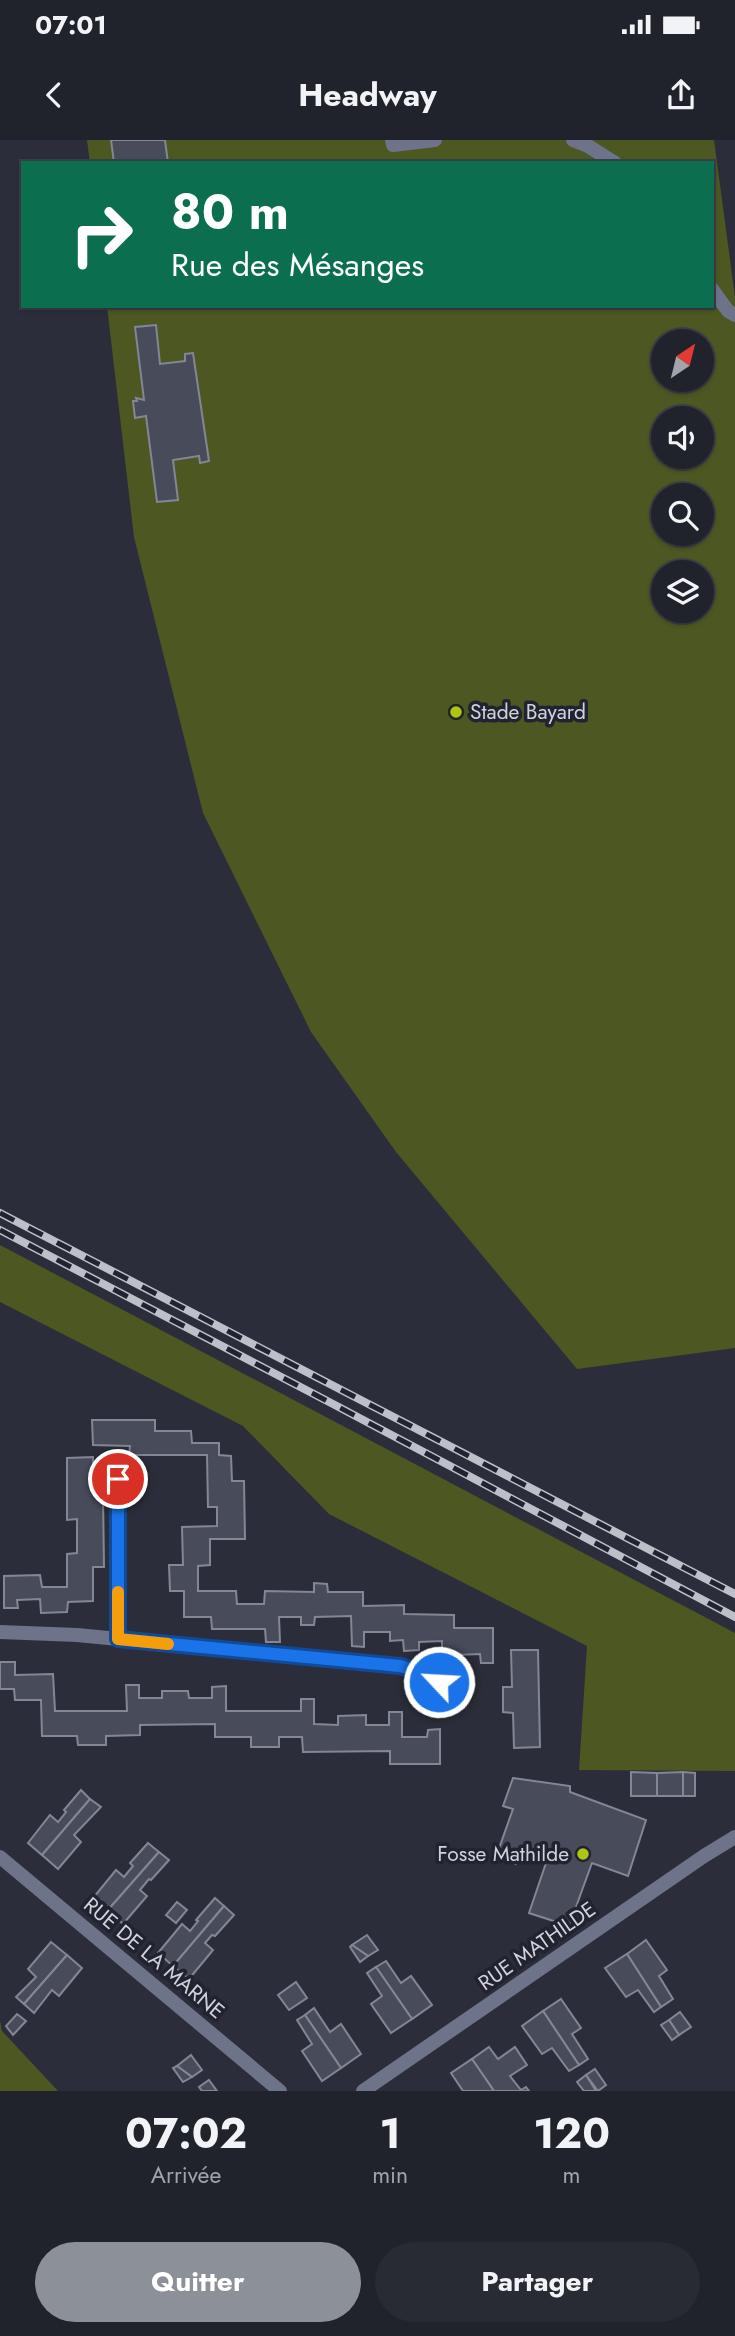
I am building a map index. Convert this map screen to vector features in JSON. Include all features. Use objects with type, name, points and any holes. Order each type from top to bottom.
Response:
[{"type":"street","points":[[392,140],[393,145],[435,140]]},
{"type":"street","points":[[573,140],[612,161]]},
{"type":"street","points":[[714,292],[735,316]]},
{"type":"street","points":[[118,1479],[118,1639]]},
{"type":"street","points":[[0,1632],[118,1639],[400,1666],[424,1673],[455,1692]]},
{"type":"street","name":"RUE MATHILDE","points":[[363,2091],[735,1837]]},
{"type":"street","name":"RUE DE LA MARNE","points":[[0,1857],[280,2091]]},
{"type":"green space","name":"Stade Bayard","points":[[87,140],[714,140],[735,297],[735,1348],[577,1369],[396,1152],[311,1032],[203,813],[134,537],[107,308],[714,308],[714,161],[90,161]]},
{"type":"green space","points":[[0,1245],[735,1633],[735,1771],[579,1770],[587,1646],[329,1514],[243,1426],[0,1302]]},
{"type":"green space","points":[[0,2021],[2,2031],[58,2091],[0,2091]]},
{"type":"building","points":[[111,140],[165,140],[168,161],[114,161]]},
{"type":"building","points":[[156,325],[160,364],[185,361],[185,354],[193,353],[209,461],[200,463],[199,456],[173,460],[178,500],[157,502],[146,416],[135,418],[133,401],[137,401],[136,398],[144,400],[135,327]]},
{"type":"building","points":[[92,1420],[155,1420],[155,1431],[191,1431],[192,1443],[219,1443],[219,1455],[231,1456],[232,1481],[244,1481],[245,1539],[210,1539],[210,1565],[198,1566],[198,1591],[236,1591],[237,1604],[264,1604],[265,1591],[314,1592],[314,1583],[327,1584],[328,1592],[363,1592],[363,1606],[404,1605],[404,1614],[454,1615],[454,1628],[493,1628],[493,1663],[481,1663],[480,1654],[456,1655],[456,1668],[442,1668],[442,1641],[419,1642],[419,1650],[404,1651],[403,1640],[390,1641],[390,1632],[364,1632],[364,1647],[352,1646],[351,1616],[315,1617],[314,1625],[301,1625],[301,1617],[279,1617],[280,1642],[266,1642],[265,1629],[212,1629],[211,1617],[184,1617],[184,1591],[170,1591],[169,1565],[183,1565],[182,1527],[217,1526],[217,1507],[208,1507],[207,1455],[129,1455],[130,1446],[93,1445]]},
{"type":"building","points":[[93,1457],[94,1495],[103,1494],[104,1567],[93,1567],[93,1601],[68,1602],[67,1612],[41,1613],[40,1599],[17,1600],[18,1608],[4,1608],[4,1576],[40,1575],[42,1587],[67,1587],[67,1554],[77,1553],[77,1519],[67,1520],[67,1458]]},
{"type":"building","points":[[511,1650],[538,1650],[540,1747],[514,1748],[513,1713],[503,1712],[503,1687],[512,1687]]},
{"type":"building","points":[[0,1662],[15,1662],[15,1675],[53,1674],[55,1711],[127,1711],[126,1685],[139,1685],[139,1698],[162,1698],[162,1691],[188,1691],[189,1698],[212,1698],[212,1687],[226,1686],[226,1711],[301,1711],[301,1699],[314,1699],[314,1724],[338,1725],[338,1716],[366,1715],[366,1725],[389,1725],[389,1712],[402,1712],[402,1737],[427,1737],[428,1730],[440,1729],[440,1764],[390,1764],[390,1751],[303,1752],[302,1737],[279,1737],[279,1747],[251,1747],[251,1737],[215,1737],[215,1724],[140,1725],[140,1735],[106,1736],[106,1745],[78,1745],[77,1736],[42,1736],[41,1700],[15,1700],[14,1689],[0,1689]]},
{"type":"building","points":[[631,1772],[657,1773],[657,1796],[631,1796]]},
{"type":"building","points":[[683,1772],[695,1773],[695,1796],[683,1796]]},
{"type":"building","points":[[683,1772],[683,1796],[657,1796],[657,1773]]},
{"type":"building","name":"Fosse Mathilde","points":[[513,1778],[570,1786],[570,1792],[646,1820],[628,1876],[592,1863],[569,1926],[529,1913],[547,1860],[520,1851],[516,1864],[496,1857],[513,1809],[503,1806]]},
{"type":"building","points":[[81,1790],[90,1799],[42,1855],[28,1843],[50,1815],[58,1822],[66,1812],[64,1810]]},
{"type":"building","points":[[90,1799],[101,1807],[74,1835],[81,1842],[58,1869],[42,1855]]},
{"type":"building","points":[[148,1843],[159,1852],[108,1910],[93,1898],[116,1870],[124,1877],[133,1866],[130,1863]]},
{"type":"building","points":[[159,1852],[169,1860],[140,1890],[147,1896],[123,1924],[108,1910]]},
{"type":"building","points":[[215,1898],[224,1906],[173,1966],[158,1953],[182,1924],[190,1931]]},
{"type":"building","points":[[177,1902],[187,1910],[176,1923],[166,1915]]},
{"type":"building","points":[[224,1906],[234,1915],[205,1943],[213,1950],[189,1979],[173,1966]]},
{"type":"building","points":[[367,1935],[378,1950],[368,1956],[352,1945]]},
{"type":"building","points":[[646,1940],[667,1970],[659,1976],[673,1999],[661,2007],[627,1954]]},
{"type":"building","points":[[51,1942],[67,1955],[24,2004],[16,1997],[36,1977],[28,1969]]},
{"type":"building","points":[[352,1945],[368,1956],[360,1962],[350,1947]]},
{"type":"building","points":[[627,1954],[661,2007],[654,2012],[638,1990],[626,1997],[605,1968]]},
{"type":"building","points":[[67,1955],[82,1968],[59,1996],[52,1990],[34,2013],[24,2004]]},
{"type":"building","points":[[386,1961],[401,1983],[411,1976],[432,2005],[412,2019],[376,1967]]},
{"type":"building","points":[[376,1967],[412,2019],[391,2033],[371,2004],[382,1996],[367,1973]]},
{"type":"building","points":[[296,1982],[307,1998],[289,2010],[278,1995]]},
{"type":"building","points":[[561,1999],[581,2028],[572,2034],[588,2059],[579,2065],[543,2011]]},
{"type":"building","points":[[314,2008],[330,2032],[341,2024],[361,2054],[341,2068],[305,2015]]},
{"type":"building","points":[[543,2011],[579,2065],[569,2071],[552,2048],[542,2054],[522,2026]]},
{"type":"building","points":[[680,2012],[691,2027],[679,2035],[669,2020]]},
{"type":"building","points":[[17,2014],[26,2021],[13,2035],[6,2026]]},
{"type":"building","points":[[305,2015],[341,2068],[322,2081],[302,2051],[312,2044],[297,2020]]},
{"type":"building","points":[[669,2020],[679,2035],[672,2040],[661,2025]]},
{"type":"building","points":[[489,2047],[498,2059],[515,2047],[527,2065],[510,2076],[521,2090],[526,2087],[529,2091],[494,2091],[472,2059]]},
{"type":"building","points":[[191,2055],[202,2070],[192,2077],[177,2066]]},
{"type":"building","points":[[472,2059],[494,2091],[463,2091],[451,2073]]},
{"type":"building","points":[[177,2066],[192,2077],[183,2082],[173,2068]]},
{"type":"building","points":[[595,2069],[606,2085],[598,2091],[586,2075]]},
{"type":"building","points":[[586,2075],[596,2091],[584,2091],[577,2082]]},
{"type":"building","points":[[209,2080],[217,2091],[202,2091],[199,2087]]},
{"type":"railway","points":[[0,1213],[735,1594]]},
{"type":"railway","points":[[0,1230],[735,1617]]},
{"type":"slow traffic","points":[[118,1592],[118,1639],[168,1644]]},
{"type":"place","name":"Stade Bayard","points":[[456,712]]},
{"type":"place","name":"Fosse Mathilde","points":[[583,1854]]},
{"type":"route","points":[[118,1479],[118,1639],[400,1666],[424,1673],[439,1682]]}]
